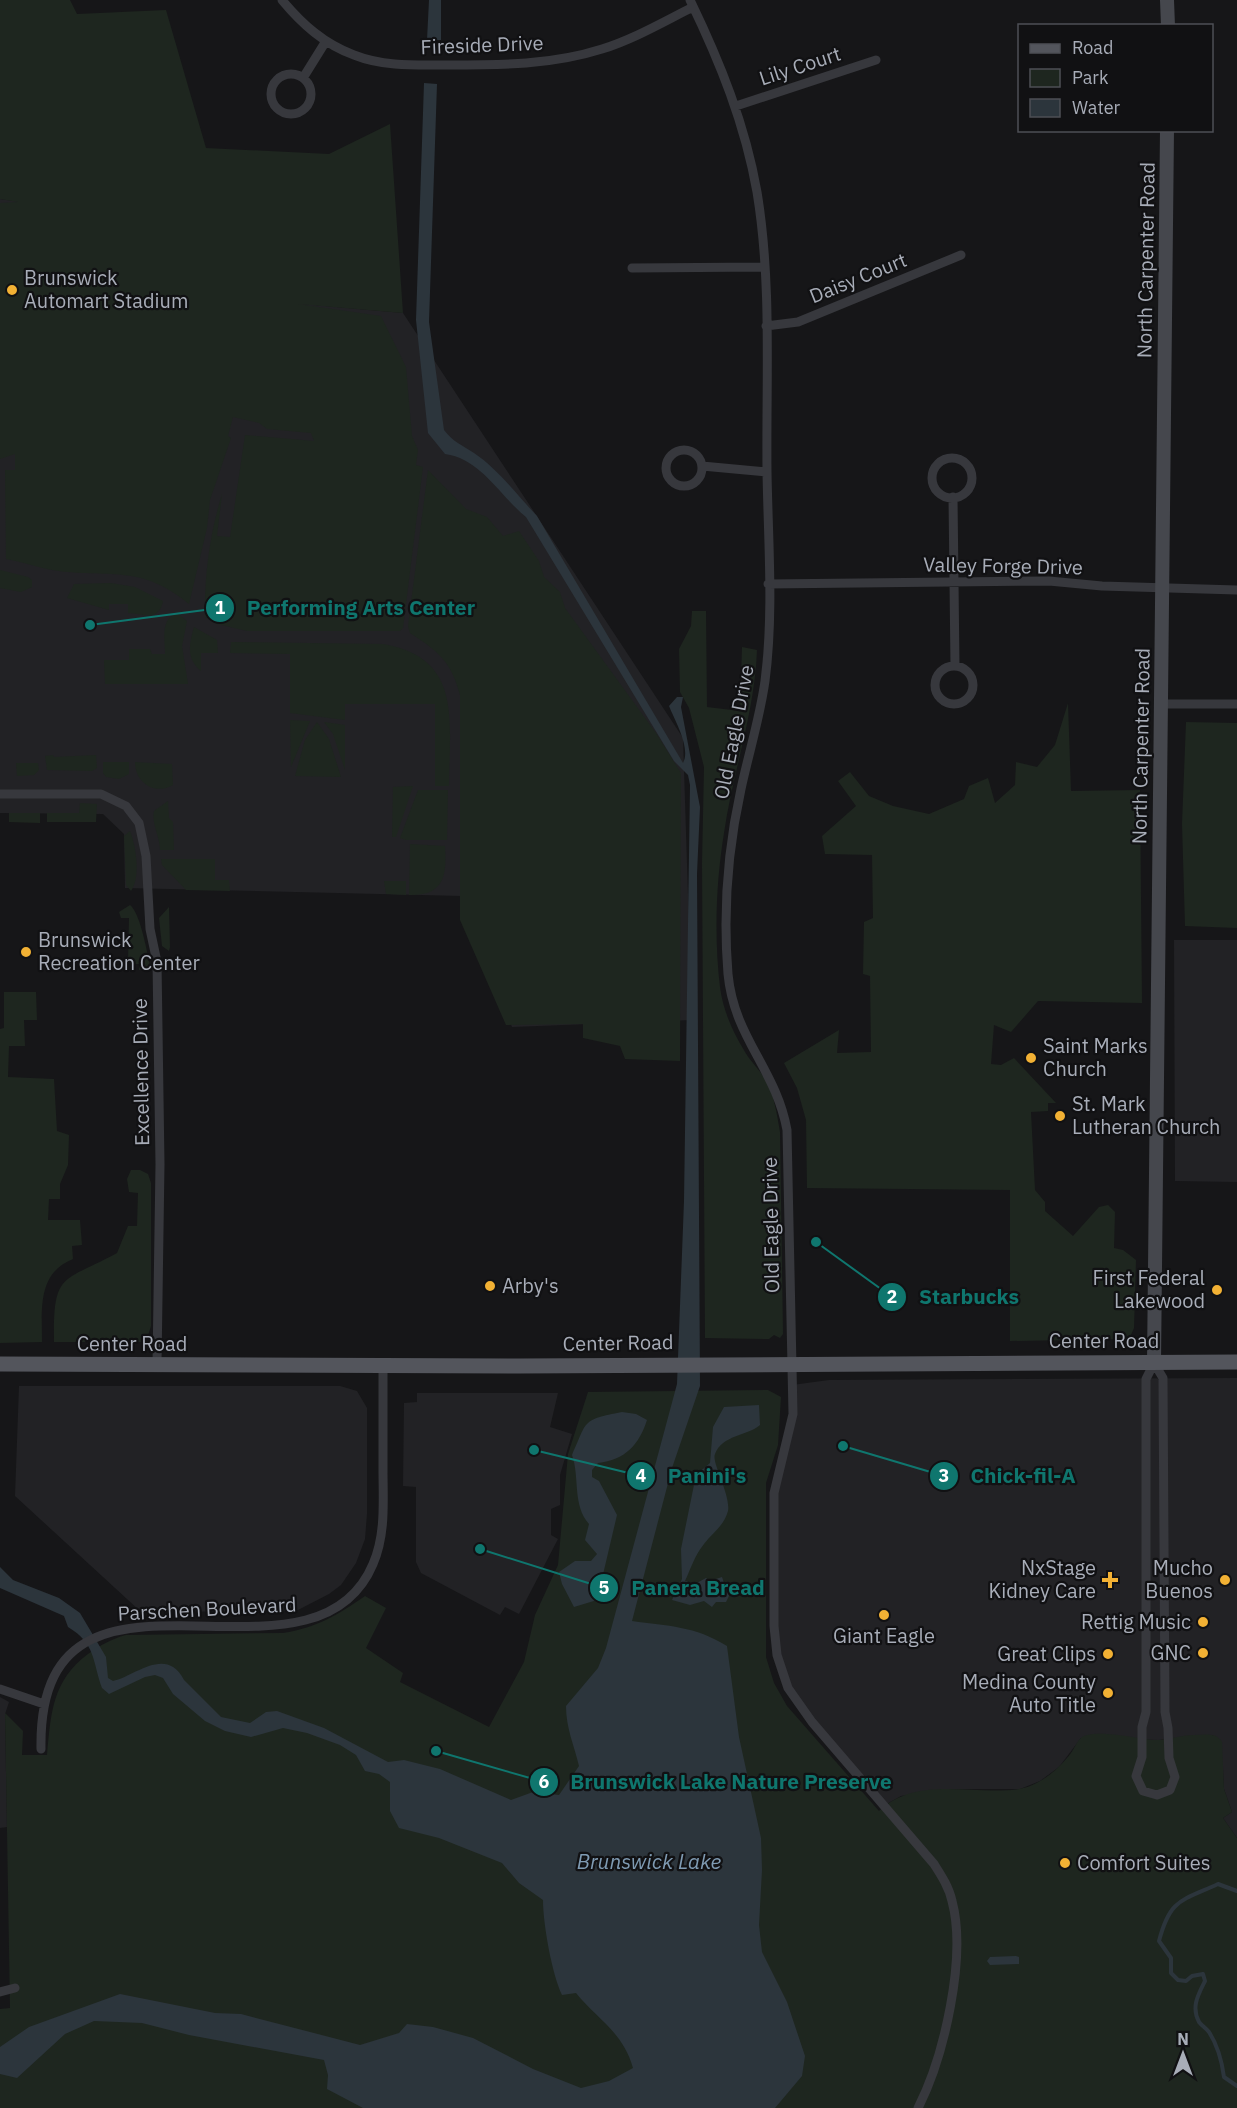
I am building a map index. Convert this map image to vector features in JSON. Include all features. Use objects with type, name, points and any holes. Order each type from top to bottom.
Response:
[{"type":"main road","name":"Center Road","points":[[0,1364],[1237,1362]]},
{"type":"street","name":"Fireside Drive","points":[[282,0],[294,15],[326,41],[355,56],[397,64],[540,63],[604,49],[634,37],[691,3]]},
{"type":"street","points":[[1167,0],[1168,24]]},
{"type":"street","name":"Old Eagle Drive","points":[[691,3],[717,56],[736,106],[757,191],[765,267],[768,584],[765,678],[760,713],[740,796],[729,862],[728,973],[738,1022],[777,1090],[787,1130],[793,1414],[774,1493],[774,1626],[777,1655],[788,1688],[812,1722],[934,1864],[945,1882],[953,1903],[956,1949],[951,1998],[937,2057],[918,2108]]},
{"type":"street","points":[[303,78],[326,41]]},
{"type":"street","name":"Lily Court","points":[[736,106],[876,60]]},
{"type":"street","points":[[290,74],[303,78],[310,88],[307,106],[297,113],[279,110],[274,105],[271,92],[278,79],[290,74]]},
{"type":"street","name":"North Carpenter Road","points":[[1154,1362],[1167,132]]},
{"type":"street","name":"Daisy Court","points":[[766,326],[798,322],[962,255]]},
{"type":"street","points":[[632,267],[765,267]]},
{"type":"street","points":[[685,450],[697,455],[702,466],[699,478],[685,487],[674,484],[665,469],[673,453],[685,450]]},
{"type":"street","points":[[953,458],[965,463],[969,468],[972,481],[965,492],[953,497],[941,494],[933,477],[941,461],[953,458]]},
{"type":"street","points":[[702,466],[767,472]]},
{"type":"street","points":[[953,497],[956,666]]},
{"type":"street","name":"Valley Forge Drive","points":[[768,584],[1049,581],[1237,590]]},
{"type":"street","points":[[956,666],[967,671],[973,682],[971,695],[966,700],[955,704],[943,701],[935,685],[944,669],[956,666]]},
{"type":"street","points":[[1161,704],[1237,704]]},
{"type":"street","name":"Excellence Drive","points":[[0,794],[101,794],[115,799],[134,814],[144,840],[149,920],[157,963],[160,1169],[157,1364]]},
{"type":"street","points":[[1154,1362],[1163,1378],[1165,1712],[1169,1758],[1175,1777],[1170,1790],[1157,1795],[1143,1791],[1136,1776],[1142,1757],[1142,1727],[1146,1712],[1146,1379],[1154,1362]]},
{"type":"street","name":"Parschen Boulevard","points":[[41,1749],[44,1704],[55,1676],[68,1659],[88,1642],[108,1632],[138,1626],[304,1623],[336,1608],[356,1591],[374,1562],[381,1534],[383,1365]]},
{"type":"street","points":[[0,1689],[44,1704]]},
{"type":"street","points":[[0,1992],[15,1988]]},
{"type":"shaded area","points":[[0,199],[23,202],[171,292],[403,313],[683,738],[692,1020],[512,1027],[462,896],[125,888],[124,834],[103,814],[0,813]]},
{"type":"shaded area","points":[[1174,940],[1237,940],[1237,1182],[1175,1181]]},
{"type":"shaded area","points":[[1237,1378],[1237,1838],[1223,1818],[1232,1812],[1224,1789],[1223,1769],[1213,1735],[1158,1740],[1081,1738],[1059,1767],[1040,1781],[1020,1789],[951,1789],[901,1796],[885,1805],[788,1688],[774,1626],[774,1493],[788,1437],[792,1385],[829,1380]]},
{"type":"shaded area","points":[[19,1386],[340,1386],[357,1391],[367,1408],[367,1514],[365,1539],[356,1563],[341,1585],[298,1610],[140,1611],[15,1496]]},
{"type":"shaded area","points":[[417,1393],[558,1393],[550,1427],[572,1434],[560,1475],[560,1505],[551,1509],[551,1535],[558,1539],[519,1614],[505,1607],[500,1615],[421,1573],[416,1562],[416,1487],[403,1486],[404,1403],[417,1402]]},
{"type":"shaded area","points":[[0,1697],[9,1702],[5,1714],[7,1827],[0,1828]]},
{"type":"green space","points":[[0,0],[70,0],[77,14],[166,10],[206,148],[329,154],[390,124],[403,313],[298,304],[381,316],[406,367],[412,436],[418,450],[416,465],[423,467],[403,628],[400,631],[247,631],[217,624],[205,617],[207,570],[214,524],[222,494],[217,536],[230,537],[245,435],[314,441],[311,433],[267,429],[259,423],[233,417],[228,436],[231,438],[210,500],[207,528],[189,604],[171,591],[139,578],[52,570],[6,559],[5,470],[15,470],[15,454],[0,459],[0,203],[18,202],[0,199]]},
{"type":"green space","points":[[428,470],[466,509],[487,517],[503,536],[519,531],[539,561],[544,577],[560,592],[565,608],[656,733],[681,773],[680,1061],[625,1059],[620,1046],[583,1038],[583,1024],[506,1025],[460,920],[460,695],[443,658],[410,633],[408,626]]},
{"type":"green space","points":[[0,570],[28,577],[32,580],[32,587],[21,592],[0,588]]},
{"type":"green space","points":[[111,583],[135,587],[163,601],[161,608],[154,614],[145,615],[128,613],[128,604],[109,604],[109,610],[67,598],[74,584]]},
{"type":"green space","points":[[692,611],[706,611],[707,707],[740,711],[742,647],[757,650],[748,719],[721,852],[717,949],[720,987],[727,1015],[744,1050],[769,1086],[780,1132],[783,1334],[780,1338],[774,1335],[769,1339],[705,1338],[702,863],[704,767],[689,708],[680,692],[679,649],[691,626]]},
{"type":"green space","points":[[177,613],[187,621],[182,646],[188,684],[105,684],[104,660],[129,660],[129,649],[150,649],[152,654],[165,654],[166,625],[168,620]]},
{"type":"green space","points":[[194,627],[217,640],[218,653],[201,653],[201,671],[193,661],[190,651]]},
{"type":"green space","points":[[231,642],[383,644],[409,651],[427,663],[439,678],[446,696],[450,739],[449,786],[435,786],[435,704],[345,704],[345,720],[290,713],[290,654],[230,653]]},
{"type":"green space","points":[[1068,703],[1071,791],[1140,790],[1142,1003],[1038,1001],[1011,1032],[994,1025],[991,1064],[1001,1065],[1014,1058],[1056,1103],[1048,1103],[1048,1111],[1031,1112],[1035,1190],[1045,1202],[1045,1211],[1073,1236],[1099,1207],[1108,1205],[1115,1212],[1114,1248],[1123,1250],[1136,1260],[1134,1328],[1129,1339],[1010,1341],[1010,1190],[807,1188],[806,1120],[797,1088],[784,1063],[839,1030],[837,1053],[871,1052],[870,976],[863,974],[864,922],[873,918],[872,855],[825,854],[822,836],[856,806],[838,781],[850,772],[869,796],[893,806],[929,814],[964,799],[969,786],[988,778],[995,803],[1015,785],[1016,762],[1037,767],[1055,745]]},
{"type":"green space","points":[[290,720],[310,721],[291,767]]},
{"type":"green space","points":[[317,722],[329,739],[341,777],[295,776],[305,740]]},
{"type":"green space","points":[[324,722],[345,725],[345,770],[333,734]]},
{"type":"green space","points":[[1186,722],[1237,723],[1237,928],[1185,926],[1182,824]]},
{"type":"green space","points":[[53,755],[54,757],[96,755],[97,768],[92,771],[47,770],[45,756]]},
{"type":"green space","points":[[103,762],[129,762],[129,774],[119,779],[106,777],[103,773]]},
{"type":"green space","points":[[135,762],[172,764],[173,785],[159,789],[147,785],[138,776]]},
{"type":"green space","points":[[16,763],[38,763],[39,770],[34,775],[17,776]]},
{"type":"green space","points":[[413,786],[396,837],[392,837],[393,787]]},
{"type":"green space","points":[[418,790],[448,790],[447,840],[400,838]]},
{"type":"green space","points":[[168,801],[169,818],[173,822],[174,850],[160,850],[154,811]]},
{"type":"green space","points":[[80,803],[97,804],[96,822],[47,822],[47,813],[79,813]]},
{"type":"green space","points":[[9,813],[40,813],[40,823],[9,822]]},
{"type":"green space","points":[[130,831],[136,853],[137,870],[131,891],[126,885],[124,836]]},
{"type":"green space","points":[[410,844],[445,846],[444,875],[441,882],[430,892],[409,895]]},
{"type":"green space","points":[[161,859],[215,859],[215,880],[229,880],[230,891],[186,890],[162,865]]},
{"type":"green space","points":[[384,881],[406,881],[406,895],[386,894]]},
{"type":"green space","points":[[130,905],[140,925],[151,969],[139,970],[139,964],[130,964],[128,960],[129,918],[121,918],[119,912]]},
{"type":"green space","points":[[169,907],[169,951],[162,946],[159,918]]},
{"type":"green space","points":[[4,992],[36,992],[37,1020],[24,1020],[25,1046],[9,1046],[8,1077],[54,1079],[57,1131],[69,1135],[68,1165],[60,1184],[60,1199],[49,1199],[48,1220],[80,1220],[82,1245],[72,1246],[73,1259],[61,1265],[47,1283],[42,1305],[42,1342],[0,1343],[0,1029],[4,1028]]},
{"type":"green space","points":[[131,1170],[140,1170],[148,1174],[151,1183],[151,1326],[147,1339],[142,1342],[54,1342],[56,1302],[64,1282],[117,1253],[128,1226],[137,1226],[138,1193],[129,1192],[127,1179]]},
{"type":"green space","points":[[768,1390],[781,1397],[778,1445],[766,1483],[766,1657],[774,1683],[787,1706],[879,1811],[894,1800],[911,1793],[928,1790],[1001,1790],[1026,1787],[1041,1781],[1055,1771],[1080,1739],[1087,1735],[1105,1734],[1158,1740],[1189,1735],[1210,1735],[1222,1742],[1224,1789],[1232,1812],[1223,1818],[1237,1838],[1237,2108],[0,2108],[0,2009],[10,2008],[5,1713],[23,1731],[22,1755],[47,1755],[52,1712],[60,1687],[67,1675],[88,1654],[116,1638],[126,1635],[283,1633],[306,1628],[326,1620],[365,1596],[386,1608],[366,1648],[403,1673],[400,1682],[489,1727],[524,1662],[535,1615],[558,1565],[568,1454],[588,1392]]},
{"type":"water","points":[[429,0],[441,0],[441,40],[427,40]]},
{"type":"water","name":"Brunswick Lake","points":[[424,83],[437,84],[429,322],[444,430],[491,467],[537,516],[683,763],[684,742],[669,706],[677,697],[683,697],[681,707],[700,807],[697,874],[700,1386],[672,1468],[632,1621],[704,1634],[727,1646],[739,1737],[761,1838],[759,1925],[762,1952],[787,2002],[805,2056],[802,2076],[775,2108],[363,2108],[327,2089],[328,2075],[324,2060],[189,2035],[142,2023],[94,2021],[65,2034],[17,2078],[0,2074],[0,2047],[29,2027],[120,1994],[215,2013],[241,2014],[360,2045],[399,2033],[407,2024],[433,2027],[473,2038],[533,2069],[581,2088],[609,2081],[633,2068],[629,2056],[616,2035],[576,1993],[562,1995],[549,1949],[543,1900],[519,1883],[502,1863],[439,1838],[399,1828],[390,1811],[390,1782],[379,1774],[365,1771],[356,1755],[340,1745],[307,1733],[283,1728],[251,1737],[225,1731],[205,1721],[173,1694],[163,1678],[155,1675],[145,1677],[109,1694],[102,1688],[88,1646],[77,1633],[68,1627],[64,1616],[0,1588],[0,1567],[13,1580],[59,1598],[80,1613],[106,1657],[108,1678],[113,1681],[150,1666],[168,1665],[177,1670],[221,1717],[250,1723],[266,1712],[277,1711],[324,1728],[388,1762],[404,1760],[440,1769],[511,1800],[533,1792],[559,1795],[579,1766],[569,1729],[566,1706],[598,1668],[606,1648],[677,1384],[684,1201],[690,785],[688,775],[674,761],[526,517],[479,470],[458,457],[445,454],[428,433],[416,320]]},
{"type":"water","points":[[759,1405],[760,1425],[729,1439],[718,1448],[715,1454],[727,1496],[728,1511],[721,1525],[698,1553],[685,1581],[695,1584],[706,1578],[710,1581],[722,1577],[725,1586],[749,1583],[745,1593],[730,1594],[726,1602],[716,1602],[712,1607],[704,1601],[690,1605],[672,1600],[682,1579],[681,1549],[696,1475],[710,1463],[713,1427],[724,1407]]},
{"type":"water","points":[[622,1412],[636,1414],[647,1420],[640,1437],[630,1450],[616,1459],[598,1463],[592,1470],[592,1477],[599,1481],[617,1515],[597,1600],[574,1607],[562,1584],[559,1572],[575,1561],[591,1561],[597,1554],[585,1540],[589,1524],[578,1500],[572,1455],[588,1423],[599,1417]]},
{"type":"water","points":[[1016,1956],[1019,1957],[1019,1964],[990,1965],[987,1961],[990,1957]]},
{"type":"waterway","points":[[1237,1891],[1218,1884],[1186,1898],[1173,1909],[1163,1927],[1159,1941],[1171,1958],[1171,1973],[1178,1980],[1186,1981],[1192,1976],[1203,1974],[1205,1981],[1196,2001],[1197,2017],[1215,2043],[1224,2077],[1237,2086]]},
{"type":"place","name":"Brunswick Automart Stadium","points":[[12,290]]},
{"type":"place","name":"Performing Arts Center","points":[[90,625]]},
{"type":"place","name":"Brunswick Recreation Center","points":[[26,952]]},
{"type":"place","name":"Saint Marks Church","points":[[1031,1058]]},
{"type":"place","name":"St. Mark Lutheran Church","points":[[1060,1116]]},
{"type":"place","name":"Starbucks","points":[[816,1242]]},
{"type":"place","name":"Arby's","points":[[490,1286]]},
{"type":"place","name":"First Federal Lakewood","points":[[1217,1290]]},
{"type":"place","name":"Chick-fil-A","points":[[843,1446]]},
{"type":"place","name":"Panini's","points":[[534,1450]]},
{"type":"place","name":"Panera Bread","points":[[480,1549]]},
{"type":"place","name":"NxStage Kidney Care","points":[[1110,1580]]},
{"type":"place","name":"Mucho Buenos","points":[[1225,1580]]},
{"type":"place","name":"Giant Eagle","points":[[884,1615]]},
{"type":"place","name":"Rettig Music","points":[[1203,1622]]},
{"type":"place","name":"GNC","points":[[1203,1653]]},
{"type":"place","name":"Great Clips","points":[[1108,1654]]},
{"type":"place","name":"Medina County Auto Title","points":[[1108,1693]]},
{"type":"place","name":"Brunswick Lake Nature Preserve","points":[[436,1751]]},
{"type":"place","name":"Comfort Suites","points":[[1065,1863]]}]
